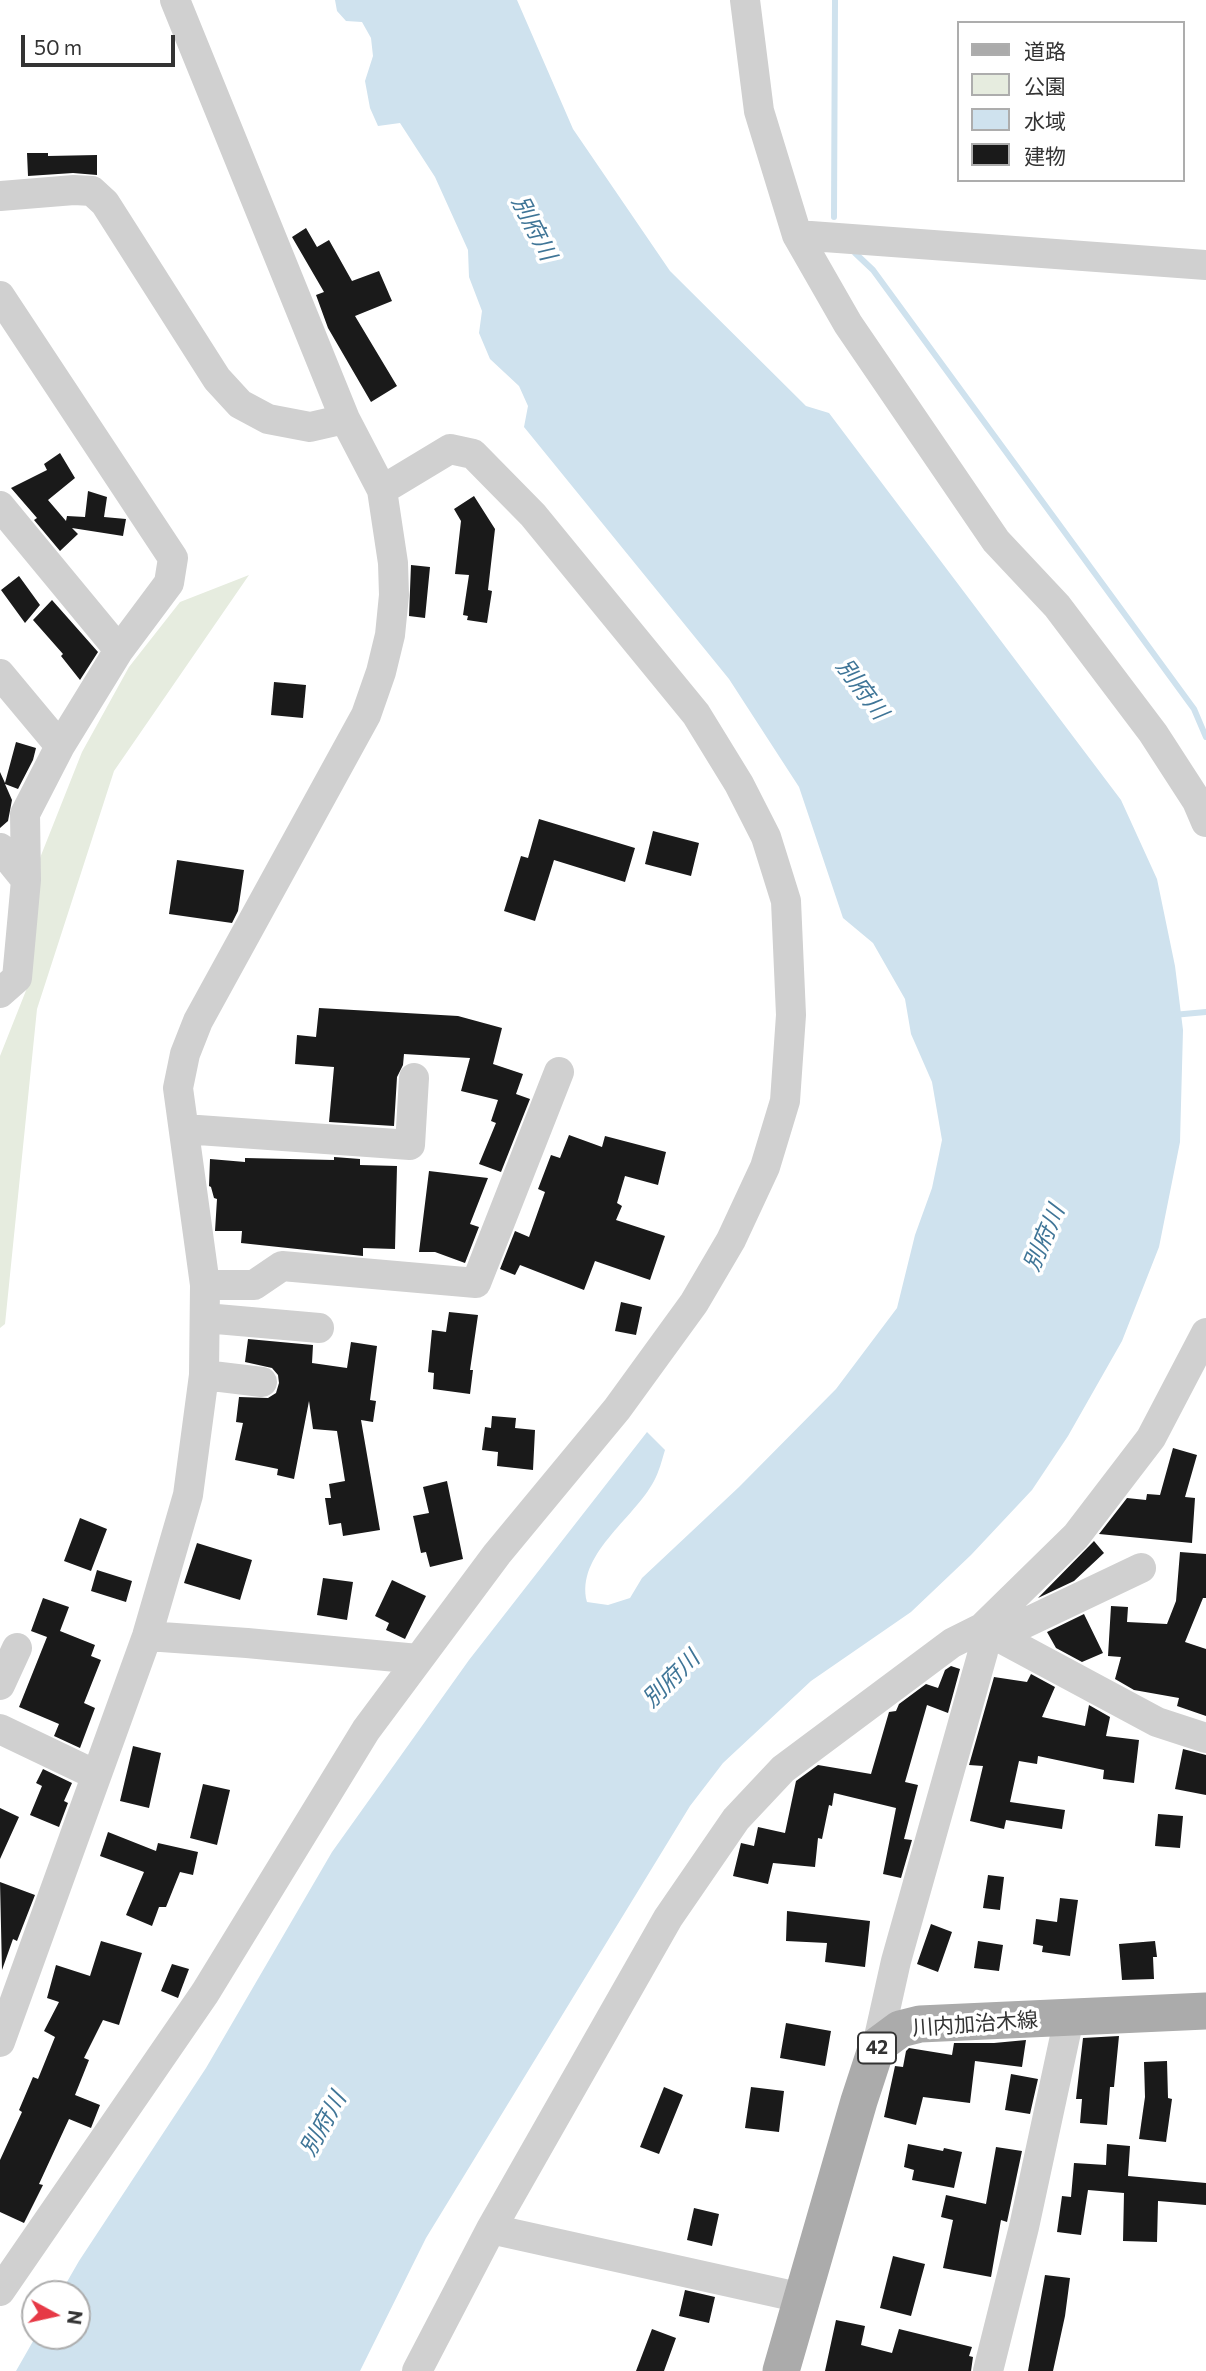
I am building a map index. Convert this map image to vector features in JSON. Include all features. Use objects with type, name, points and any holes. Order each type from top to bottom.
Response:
[{"type":"main road","name":"川内加治木線","points":[[877,2046],[900,2029],[920,2024],[1206,2011]]},
{"type":"main road","name":"42","points":[[781,2371],[877,2046]]},
{"type":"street","points":[[0,2042],[6,2004],[96,1775],[147,1636],[188,1496],[204,1375],[205,1286],[178,1088],[185,1055],[198,1021],[366,715],[390,635],[394,595],[393,562],[382,489],[345,419],[175,0]]},
{"type":"street","points":[[745,0],[759,111],[797,234],[848,324],[996,541],[1057,606],[1153,733],[1197,801],[1206,822]]},
{"type":"street","points":[[0,196],[92,191],[105,203],[216,379],[240,404],[268,419],[310,427],[345,419]]},
{"type":"street","points":[[797,234],[1206,265]]},
{"type":"street","points":[[0,296],[173,558],[169,583],[119,650],[60,746],[25,814],[26,880],[17,978],[0,993]]},
{"type":"street","points":[[0,2291],[205,1993],[366,1730],[497,1553],[617,1409],[694,1303],[731,1240],[765,1167],[785,1101],[791,1015],[786,901],[766,837],[696,714],[533,514],[473,454],[450,449],[382,489]]},
{"type":"street","points":[[0,506],[119,650]]},
{"type":"street","points":[[0,674],[60,746]]},
{"type":"street","points":[[0,848],[26,880]]},
{"type":"street","points":[[205,1286],[254,1285],[282,1266],[476,1283],[559,1072]]},
{"type":"street","points":[[184,1129],[410,1144],[414,1077]]},
{"type":"street","points":[[205,1318],[318,1328]]},
{"type":"street","points":[[877,2046],[896,1961],[990,1632],[1076,1536],[1151,1438],[1206,1334]]},
{"type":"street","points":[[204,1375],[262,1382]]},
{"type":"street","points":[[417,2371],[491,2229],[668,1918],[736,1819],[783,1769],[952,1643],[990,1632],[1141,1568]]},
{"type":"street","points":[[990,1632],[1157,1722],[1206,1738]]},
{"type":"street","points":[[147,1636],[418,1659]]},
{"type":"street","points":[[0,1685],[17,1648]]},
{"type":"street","points":[[0,1729],[96,1775]]},
{"type":"street","points":[[988,2371],[1024,2227],[1069,2018]]},
{"type":"street","points":[[491,2229],[802,2298]]},
{"type":"green space","points":[[249,575],[114,771],[37,1009],[5,1324],[0,1328],[0,1056],[27,988],[36,868],[82,752],[129,667],[180,602]]},
{"type":"water","name":"別府川","points":[[335,0],[517,0],[573,129],[670,271],[806,406],[829,413],[1121,800],[1157,879],[1175,966],[1183,1030],[1180,1142],[1159,1247],[1122,1341],[1068,1436],[1032,1490],[971,1555],[911,1612],[811,1681],[723,1763],[690,1806],[426,2238],[360,2371],[16,2371],[28,2350],[91,2350],[91,2280],[68,2280],[206,2068],[332,1852],[469,1660],[647,1432],[665,1450],[659,1470],[645,1495],[598,1553],[586,1585],[587,1602],[608,1605],[630,1598],[642,1578],[739,1487],[836,1389],[897,1308],[915,1235],[932,1188],[942,1140],[932,1082],[911,1034],[905,999],[873,943],[843,918],[799,787],[729,679],[524,427],[528,406],[519,386],[490,359],[479,333],[482,311],[469,277],[468,250],[435,177],[400,123],[378,126],[370,108],[365,81],[373,56],[371,38],[362,22],[346,21],[337,11]]},
{"type":"building","points":[[27,153],[48,153],[48,156],[97,155],[97,175],[73,173],[28,176]]},
{"type":"building","points":[[306,228],[317,247],[329,240],[352,281],[379,271],[392,301],[355,316],[397,386],[371,402],[328,328],[316,295],[324,292],[292,237]]},
{"type":"building","points":[[60,453],[75,478],[48,500],[66,521],[67,516],[85,517],[88,491],[107,497],[104,517],[126,519],[123,536],[72,528],[78,534],[60,551],[34,520],[37,518],[11,488],[47,470],[44,464]]},
{"type":"building","points":[[474,496],[495,529],[488,590],[492,591],[487,623],[467,620],[468,616],[463,615],[469,575],[455,574],[461,521],[454,509]]},
{"type":"building","points":[[411,565],[430,567],[425,618],[409,616]]},
{"type":"building","points":[[19,576],[40,605],[25,623],[1,590]]},
{"type":"building","points":[[52,600],[98,652],[80,680],[61,656],[63,654],[33,620]]},
{"type":"building","points":[[274,682],[306,685],[303,718],[271,715]]},
{"type":"building","points":[[16,742],[36,748],[18,789],[5,784],[12,800],[8,821],[0,828],[0,772],[5,783]]},
{"type":"building","points":[[539,819],[635,848],[625,882],[554,860],[535,921],[504,911],[521,856],[528,858]]},
{"type":"building","points":[[653,831],[699,843],[691,876],[645,864]]},
{"type":"building","points":[[177,860],[244,870],[238,911],[232,923],[169,914]]},
{"type":"building","points":[[319,1008],[458,1016],[502,1028],[493,1064],[523,1074],[516,1094],[530,1099],[501,1172],[479,1164],[496,1123],[491,1121],[498,1100],[461,1091],[470,1058],[404,1054],[403,1065],[397,1077],[394,1126],[329,1122],[334,1067],[295,1064],[297,1035],[316,1037]]},
{"type":"building","points":[[569,1135],[602,1147],[605,1136],[666,1152],[658,1185],[625,1176],[617,1203],[622,1206],[616,1220],[665,1236],[650,1280],[595,1261],[584,1290],[520,1265],[515,1275],[500,1269],[515,1231],[529,1237],[545,1192],[538,1189],[551,1155],[560,1158]]},
{"type":"building","points":[[334,1157],[360,1159],[360,1165],[397,1166],[395,1249],[363,1248],[363,1256],[241,1243],[242,1231],[215,1231],[217,1199],[209,1186],[210,1159],[245,1162],[245,1158],[334,1160]]},
{"type":"building","points":[[429,1171],[488,1178],[470,1224],[479,1227],[465,1263],[435,1252],[419,1252]]},
{"type":"building","points":[[621,1302],[642,1307],[636,1335],[615,1331]]},
{"type":"building","points":[[449,1312],[478,1315],[470,1370],[473,1370],[470,1394],[433,1389],[434,1373],[428,1372],[432,1330],[446,1332]]},
{"type":"building","points":[[248,1339],[313,1345],[312,1363],[347,1368],[351,1342],[377,1346],[370,1400],[376,1401],[373,1422],[361,1420],[380,1530],[343,1536],[341,1523],[329,1525],[325,1498],[331,1498],[329,1484],[345,1481],[337,1431],[313,1429],[309,1401],[294,1479],[277,1475],[278,1469],[235,1460],[243,1423],[236,1422],[239,1397],[268,1398],[276,1393],[279,1383],[278,1375],[272,1368],[245,1362]]},
{"type":"building","points":[[492,1416],[516,1418],[515,1428],[535,1430],[533,1470],[497,1466],[498,1452],[482,1450],[485,1427],[491,1428]]},
{"type":"building","points":[[1173,1448],[1197,1455],[1185,1497],[1195,1498],[1192,1543],[1099,1534],[1127,1498],[1146,1500],[1147,1494],[1160,1495]]},
{"type":"building","points":[[447,1481],[463,1559],[430,1567],[426,1552],[421,1553],[413,1516],[429,1513],[423,1487]]},
{"type":"building","points":[[80,1518],[107,1529],[91,1571],[64,1561]]},
{"type":"building","points":[[1094,1541],[1104,1553],[1074,1581],[1038,1598]]},
{"type":"building","points":[[197,1543],[252,1560],[240,1600],[184,1583]]},
{"type":"building","points":[[1180,1552],[1206,1554],[1206,1598],[1203,1598],[1185,1642],[1206,1649],[1206,1716],[1177,1706],[1179,1698],[1134,1690],[1115,1679],[1121,1657],[1108,1656],[1111,1606],[1128,1607],[1127,1622],[1167,1624],[1176,1601]]},
{"type":"building","points":[[97,1570],[132,1581],[126,1602],[91,1591]]},
{"type":"building","points":[[323,1578],[353,1582],[347,1620],[317,1615]]},
{"type":"building","points":[[392,1580],[426,1596],[405,1639],[386,1630],[389,1623],[375,1616]]},
{"type":"building","points":[[43,1598],[69,1607],[60,1631],[95,1645],[91,1656],[101,1660],[84,1703],[95,1708],[80,1748],[54,1736],[59,1724],[19,1707],[47,1637],[31,1631]]},
{"type":"building","points":[[1084,1614],[1103,1653],[1082,1662],[1056,1648],[1047,1632]]},
{"type":"building","points":[[951,1666],[960,1669],[948,1713],[927,1705],[905,1782],[918,1785],[904,1839],[912,1840],[901,1878],[883,1874],[896,1808],[834,1793],[822,1839],[818,1838],[815,1867],[773,1863],[768,1884],[733,1876],[741,1843],[754,1846],[758,1827],[785,1833],[796,1781],[818,1765],[871,1774],[889,1712],[896,1711],[899,1704],[926,1684],[938,1688],[945,1670]]},
{"type":"building","points":[[1031,1674],[1055,1687],[1042,1717],[1085,1726],[1089,1705],[1110,1717],[1106,1736],[1139,1740],[1134,1783],[1103,1779],[1104,1770],[1038,1756],[1037,1764],[1019,1761],[1010,1802],[1065,1810],[1062,1829],[1006,1820],[1004,1829],[970,1821],[983,1766],[969,1765],[994,1677],[1027,1682]]},
{"type":"building","points":[[133,1746],[161,1753],[149,1808],[120,1801]]},
{"type":"building","points":[[1183,1749],[1206,1755],[1206,1795],[1175,1789]]},
{"type":"building","points":[[43,1769],[72,1783],[64,1801],[68,1803],[59,1827],[30,1815],[42,1786],[36,1783]]},
{"type":"building","points":[[203,1784],[230,1790],[217,1845],[190,1838]]},
{"type":"building","points":[[0,1808],[19,1817],[0,1859]]},
{"type":"building","points":[[1158,1814],[1183,1816],[1180,1848],[1155,1846]]},
{"type":"building","points":[[108,1832],[156,1851],[158,1843],[198,1852],[193,1875],[180,1872],[166,1907],[159,1907],[152,1926],[126,1915],[144,1872],[100,1856]]},
{"type":"building","points":[[988,1875],[1004,1877],[1000,1910],[983,1908]]},
{"type":"building","points":[[0,1882],[35,1895],[17,1941],[13,1939],[2,1970]]},
{"type":"building","points":[[1060,1898],[1078,1900],[1070,1956],[1042,1952],[1043,1946],[1033,1944],[1036,1919],[1057,1922]]},
{"type":"building","points":[[787,1911],[870,1921],[865,1967],[825,1962],[827,1943],[786,1941]]},
{"type":"building","points":[[931,1924],[952,1932],[938,1972],[917,1964]]},
{"type":"building","points":[[101,1941],[142,1953],[119,2025],[103,2020],[84,2058],[89,2060],[75,2095],[100,2105],[91,2128],[69,2119],[39,2184],[43,2185],[24,2223],[0,2212],[0,2160],[22,2112],[19,2110],[33,2077],[38,2079],[55,2037],[44,2031],[59,2002],[47,1998],[56,1965],[90,1976]]},
{"type":"building","points":[[978,1941],[1003,1945],[999,1971],[974,1968]]},
{"type":"building","points":[[1155,1941],[1157,1957],[1153,1957],[1154,1979],[1122,1980],[1119,1944]]},
{"type":"building","points":[[172,1964],[189,1969],[178,1998],[161,1991]]},
{"type":"building","points":[[786,2023],[831,2031],[825,2066],[780,2058]]},
{"type":"building","points":[[1119,2036],[1114,2087],[1110,2087],[1107,2125],[1080,2123],[1082,2099],[1076,2099],[1083,2038]]},
{"type":"building","points":[[1026,2040],[1022,2067],[975,2061],[970,2103],[923,2097],[916,2125],[884,2117],[895,2066],[903,2067],[909,2048],[952,2055],[954,2043]]},
{"type":"building","points":[[1167,2061],[1168,2098],[1172,2099],[1166,2142],[1139,2139],[1145,2097],[1144,2062]]},
{"type":"building","points":[[1011,2074],[1038,2079],[1030,2114],[1005,2110]]},
{"type":"building","points":[[664,2087],[683,2095],[659,2154],[640,2147]]},
{"type":"building","points":[[751,2087],[784,2091],[779,2132],[745,2128]]},
{"type":"building","points":[[908,2144],[962,2152],[954,2188],[912,2180],[914,2170],[904,2167]]},
{"type":"building","points":[[1107,2144],[1130,2146],[1128,2176],[1206,2183],[1206,2205],[1158,2201],[1157,2242],[1123,2241],[1124,2193],[1088,2190],[1081,2235],[1057,2232],[1062,2196],[1071,2197],[1074,2163],[1106,2165]]},
{"type":"building","points":[[996,2147],[1022,2151],[1007,2222],[1001,2220],[991,2277],[943,2268],[953,2220],[941,2217],[946,2195],[986,2204]]},
{"type":"building","points":[[694,2208],[719,2214],[712,2246],[687,2240]]},
{"type":"building","points":[[893,2256],[925,2264],[911,2316],[880,2308]]},
{"type":"building","points":[[1045,2275],[1070,2278],[1065,2316],[1053,2371],[1028,2371]]},
{"type":"building","points":[[685,2290],[715,2297],[709,2323],[679,2316]]},
{"type":"building","points":[[836,2320],[865,2326],[861,2345],[892,2353],[899,2329],[972,2347],[969,2356],[973,2357],[971,2371],[825,2371]]},
{"type":"building","points":[[652,2329],[676,2338],[664,2371],[636,2371]]},
{"type":"waterway","points":[[834,217],[835,0]]},
{"type":"waterway","points":[[855,253],[873,270],[1194,709],[1206,737]]},
{"type":"waterway","points":[[1173,1015],[1206,1012]]}]
